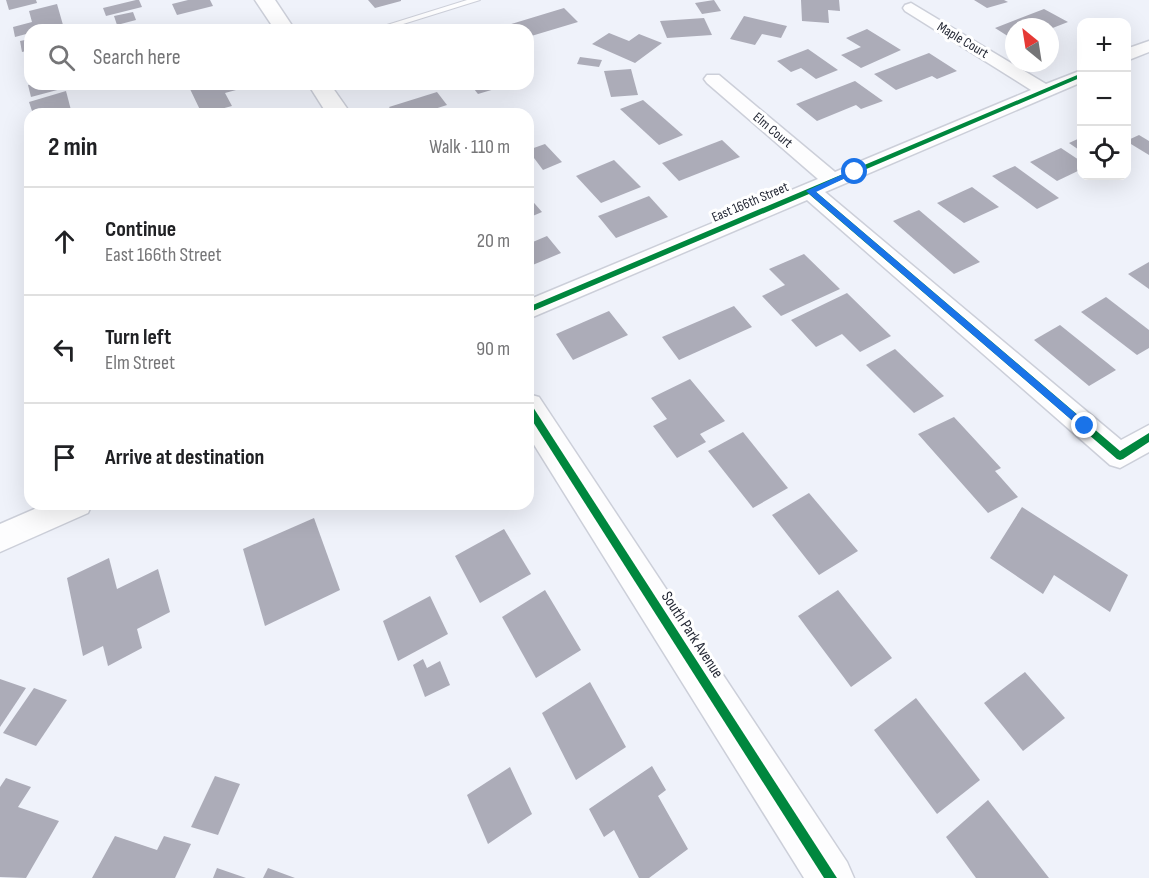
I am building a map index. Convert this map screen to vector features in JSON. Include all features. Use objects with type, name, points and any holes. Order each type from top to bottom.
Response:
[{"type":"street","points":[[265,0],[281,24]]},
{"type":"street","name":"Maple Court","points":[[911,8],[1045,91]]},
{"type":"street","points":[[1131,54],[1149,46]]},
{"type":"street","name":"East 166th Street","points":[[534,307],[1077,77]]},
{"type":"street","name":"Elm Court","points":[[714,79],[833,181]]},
{"type":"street","points":[[323,90],[335,108]]},
{"type":"street","points":[[810,191],[1120,456],[1149,437]]},
{"type":"street","name":"South Park Avenue","points":[[534,416],[831,878]]},
{"type":"street","points":[[0,538],[64,510]]},
{"type":"lane","points":[[395,24],[476,0]]},
{"type":"building","points":[[6,0],[36,0],[37,3],[9,10]]},
{"type":"building","points":[[139,0],[142,7],[106,16],[103,8]]},
{"type":"building","points":[[188,0],[210,0],[213,6],[177,15],[172,4]]},
{"type":"building","points":[[368,0],[401,0],[401,1],[375,8]]},
{"type":"building","points":[[714,0],[721,11],[702,14],[695,3]]},
{"type":"building","points":[[801,0],[839,0],[840,11],[828,10],[829,23],[802,21]]},
{"type":"building","points":[[974,0],[1004,0],[1008,2],[987,8]]},
{"type":"building","points":[[57,4],[63,24],[24,24],[32,22],[29,11]]},
{"type":"building","points":[[564,8],[578,22],[534,35],[534,24],[512,24]]},
{"type":"building","points":[[1044,9],[1068,22],[1059,26],[1059,18],[1021,18]]},
{"type":"building","points":[[133,12],[136,20],[117,24],[114,16]]},
{"type":"building","points":[[744,16],[787,26],[781,38],[762,34],[755,45],[730,39]]},
{"type":"building","points":[[704,18],[712,35],[667,38],[660,21]]},
{"type":"building","points":[[24,24],[24,35],[15,37],[13,27]]},
{"type":"building","points":[[1005,24],[1005,34],[995,28]]},
{"type":"building","points":[[867,29],[901,50],[861,68],[841,55],[861,47],[846,38]]},
{"type":"building","points":[[609,33],[629,41],[639,34],[662,43],[635,63],[592,44]]},
{"type":"building","points":[[24,40],[24,52],[22,52],[20,41]]},
{"type":"building","points":[[808,49],[838,70],[816,79],[801,68],[791,72],[777,61]]},
{"type":"building","points":[[929,53],[957,71],[937,79],[932,76],[896,90],[874,74]]},
{"type":"building","points":[[580,57],[602,60],[599,67],[577,64]]},
{"type":"building","points":[[631,69],[638,95],[611,97],[604,71]]},
{"type":"building","points":[[855,81],[883,101],[861,109],[856,105],[817,121],[796,104]]},
{"type":"building","points":[[29,90],[57,90],[31,97]]},
{"type":"building","points":[[190,90],[236,90],[225,93],[232,106],[199,108]]},
{"type":"building","points":[[475,90],[491,90],[478,94]]},
{"type":"building","points":[[66,91],[70,108],[31,108],[29,102]]},
{"type":"building","points":[[437,92],[447,105],[438,108],[389,107]]},
{"type":"building","points":[[643,100],[683,135],[659,145],[620,109]]},
{"type":"building","points":[[1139,135],[1149,141],[1149,155],[1131,144],[1131,139]]},
{"type":"building","points":[[1077,139],[1077,149],[1069,143]]},
{"type":"building","points":[[722,140],[740,157],[679,181],[662,163]]},
{"type":"building","points":[[545,144],[562,162],[543,170],[534,158],[534,148]]},
{"type":"building","points":[[1061,148],[1077,159],[1077,171],[1057,181],[1030,162]]},
{"type":"building","points":[[614,160],[641,187],[601,203],[576,176]]},
{"type":"building","points":[[1015,166],[1059,198],[1037,209],[992,176]]},
{"type":"building","points":[[972,187],[999,207],[964,223],[937,203]]},
{"type":"building","points":[[649,196],[668,217],[616,238],[598,216]]},
{"type":"building","points":[[534,203],[542,212],[534,215]]},
{"type":"building","points":[[919,210],[980,262],[954,274],[893,221]]},
{"type":"building","points":[[547,236],[561,253],[534,264],[534,241]]},
{"type":"building","points":[[804,254],[840,289],[781,316],[762,296],[785,285],[769,269]]},
{"type":"building","points":[[1149,262],[1149,289],[1128,274]]},
{"type":"building","points":[[847,293],[891,336],[860,352],[842,334],[816,347],[791,320]]},
{"type":"building","points":[[1106,297],[1149,330],[1149,348],[1137,355],[1081,312]]},
{"type":"building","points":[[734,306],[752,327],[679,360],[662,337]]},
{"type":"building","points":[[609,311],[628,335],[573,360],[556,334]]},
{"type":"building","points":[[1060,325],[1116,370],[1089,386],[1034,340]]},
{"type":"building","points":[[895,349],[944,396],[914,413],[866,365]]},
{"type":"building","points":[[690,379],[725,421],[700,434],[706,442],[677,458],[653,426],[667,419],[651,398]]},
{"type":"building","points":[[954,417],[1001,468],[995,471],[1018,497],[988,513],[918,434]]},
{"type":"building","points":[[743,432],[788,488],[753,508],[708,451]]},
{"type":"building","points":[[809,493],[858,551],[819,575],[772,515]]},
{"type":"building","points":[[1022,507],[1128,575],[1110,612],[1054,575],[1043,594],[990,558]]},
{"type":"building","points":[[314,518],[340,590],[265,626],[243,549]]},
{"type":"building","points":[[504,529],[531,574],[480,603],[455,556]]},
{"type":"building","points":[[109,558],[117,589],[158,569],[170,612],[137,629],[142,648],[108,666],[103,646],[83,656],[67,578]]},
{"type":"building","points":[[545,590],[581,650],[536,678],[502,617]]},
{"type":"building","points":[[838,590],[892,658],[851,687],[798,616]]},
{"type":"building","points":[[430,596],[448,634],[398,661],[383,621]]},
{"type":"building","points":[[423,659],[427,668],[440,661],[450,685],[425,697],[413,665]]},
{"type":"building","points":[[1025,672],[1065,718],[1023,751],[984,703]]},
{"type":"building","points":[[0,679],[26,688],[0,727]]},
{"type":"building","points":[[590,682],[626,747],[576,780],[542,713]]},
{"type":"building","points":[[34,688],[67,700],[36,746],[3,733]]},
{"type":"building","points":[[916,698],[980,780],[937,814],[874,730]]},
{"type":"building","points":[[652,766],[666,790],[658,796],[688,849],[649,878],[639,878],[614,830],[604,837],[589,809]]},
{"type":"building","points":[[510,767],[532,814],[488,844],[467,795]]},
{"type":"building","points":[[215,776],[240,784],[218,835],[191,827]]},
{"type":"building","points":[[6,778],[31,787],[18,807],[59,821],[26,878],[0,877],[0,787]]},
{"type":"building","points":[[988,800],[1049,878],[976,878],[946,837]]},
{"type":"building","points":[[115,836],[157,850],[164,836],[191,844],[175,878],[92,878]]},
{"type":"building","points":[[217,868],[246,878],[213,878]]},
{"type":"building","points":[[268,868],[295,878],[263,878]]},
{"type":"cycle path","points":[[534,307],[1077,77]]},
{"type":"cycle path","points":[[810,191],[1120,456],[1149,437]]},
{"type":"cycle path","points":[[534,416],[831,878]]},
{"type":"route","points":[[855,172],[810,191],[1085,426]]}]
